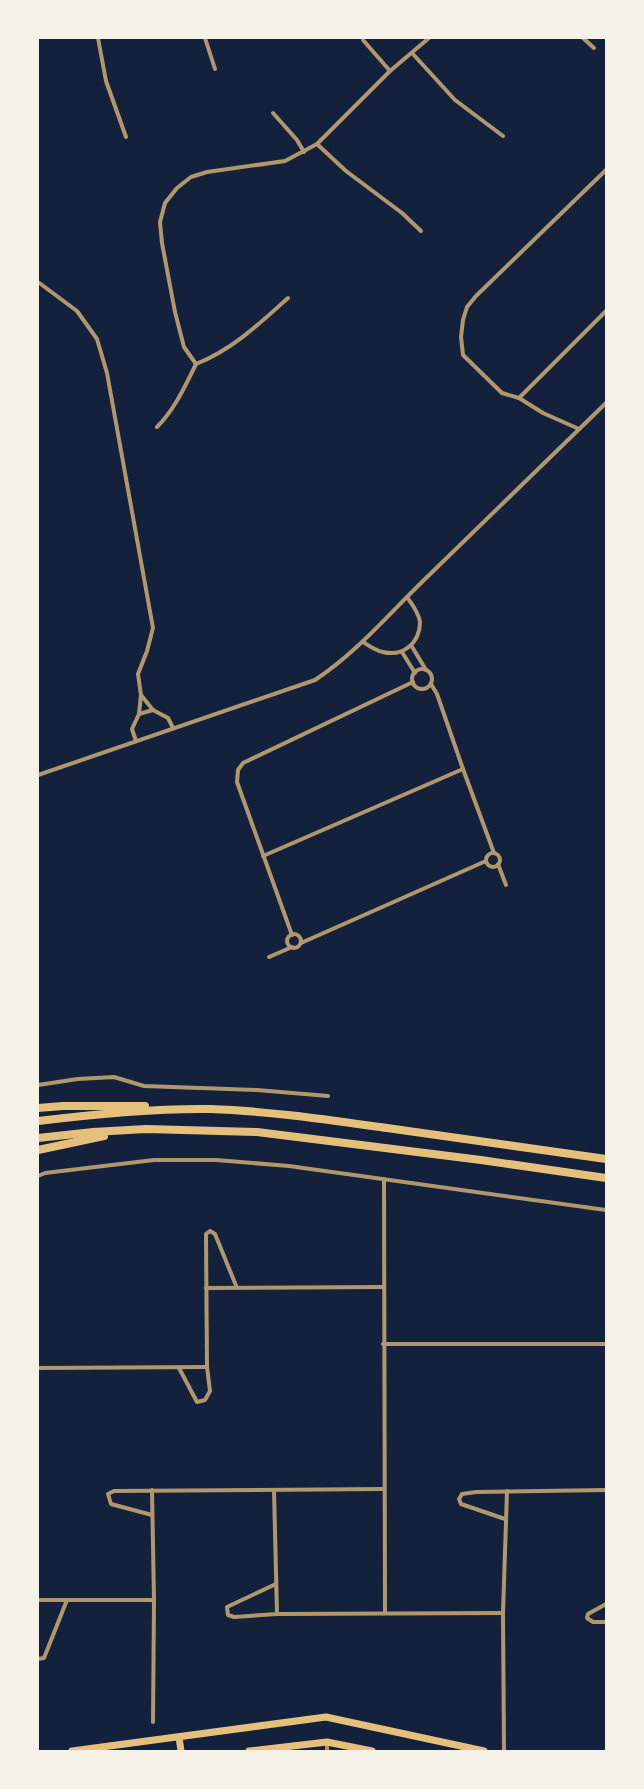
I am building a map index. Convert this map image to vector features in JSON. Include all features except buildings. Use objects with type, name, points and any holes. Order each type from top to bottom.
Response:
[{"type":"highway","points":[[38,1108],[63,1106],[144,1106],[210,1109],[306,1117],[606,1159]]},
{"type":"highway","points":[[38,1121],[154,1110],[210,1109]]},
{"type":"highway","points":[[38,1138],[93,1132],[146,1129],[213,1130],[265,1133],[481,1160],[606,1178]]},
{"type":"highway","points":[[38,1150],[76,1140],[146,1129]]},
{"type":"main road","points":[[72,1751],[326,1717],[484,1751]]},
{"type":"main road","points":[[179,1737],[181,1751]]},
{"type":"main road","points":[[249,1751],[327,1742],[372,1751]]},
{"type":"street","points":[[98,38],[106,80],[126,137]]},
{"type":"street","points":[[205,38],[215,70]]},
{"type":"street","points":[[196,364],[184,347],[175,312],[162,244],[160,222],[165,203],[177,188],[191,177],[207,172],[285,161],[317,144],[390,71],[430,38]]},
{"type":"street","points":[[583,38],[594,48]]},
{"type":"street","points":[[363,40],[390,71]]},
{"type":"street","points":[[412,53],[456,100],[503,136]]},
{"type":"street","points":[[273,113],[297,140],[304,152]]},
{"type":"street","points":[[317,144],[346,171],[402,213],[421,230]]},
{"type":"street","points":[[579,429],[543,413],[519,398],[502,393],[463,355],[461,337],[463,320],[467,307],[476,296],[606,170]]},
{"type":"street","points":[[38,282],[77,311],[97,339],[107,373],[153,628],[138,674],[141,695],[139,714],[132,728],[136,741]]},
{"type":"street","points":[[157,427],[167,418],[176,404],[196,364],[215,356],[235,344],[288,298]]},
{"type":"street","points":[[519,398],[606,311]]},
{"type":"street","points":[[38,775],[315,680],[336,667],[606,402]]},
{"type":"street","points":[[363,642],[382,652],[392,654],[402,652],[411,645],[417,634],[420,622],[416,611],[407,597]]},
{"type":"street","points":[[411,645],[426,670],[432,676],[430,684],[426,688],[420,688],[413,682]]},
{"type":"street","points":[[402,652],[415,673],[413,682]]},
{"type":"street","points":[[415,673],[420,670],[426,670]]},
{"type":"street","points":[[292,935],[236,782],[238,770],[244,763],[413,682]]},
{"type":"street","points":[[430,684],[437,694],[494,853],[499,858],[498,864],[506,885]]},
{"type":"street","points":[[141,695],[153,710],[168,718],[173,728]]},
{"type":"street","points":[[139,714],[153,710]]},
{"type":"street","points":[[263,856],[463,769]]},
{"type":"street","points":[[269,957],[292,947],[296,947],[301,943],[486,861],[488,855],[494,853]]},
{"type":"street","points":[[486,861],[490,866],[498,864]]},
{"type":"street","points":[[292,935],[298,935],[301,939],[301,943]]},
{"type":"street","points":[[292,935],[288,940],[292,947]]},
{"type":"street","points":[[38,1085],[114,1077],[144,1086],[257,1090],[328,1096]]},
{"type":"street","points":[[38,1176],[45,1173],[154,1160],[216,1160],[288,1166],[606,1210]]},
{"type":"street","points":[[384,1179],[383,1344],[385,1612]]},
{"type":"street","points":[[179,1368],[197,1402],[205,1400],[210,1391],[207,1367],[206,1234],[210,1231],[215,1234],[237,1288]]},
{"type":"street","points":[[206,1288],[384,1287]]},
{"type":"street","points":[[383,1344],[606,1344]]},
{"type":"street","points":[[38,1368],[207,1367]]},
{"type":"street","points":[[152,1515],[111,1504],[108,1494],[114,1491],[152,1490],[384,1489]]},
{"type":"street","points":[[152,1490],[154,1600],[153,1722]]},
{"type":"street","points":[[274,1490],[277,1614]]},
{"type":"street","points":[[505,1519],[461,1504],[459,1499],[462,1494],[507,1491],[606,1490]]},
{"type":"street","points":[[504,1751],[502,1613],[507,1491]]},
{"type":"street","points":[[276,1584],[227,1607],[228,1615],[234,1617],[277,1614],[385,1612],[502,1613]]},
{"type":"street","points":[[38,1600],[154,1600]]},
{"type":"street","points":[[38,1659],[44,1658],[67,1600]]},
{"type":"street","points":[[606,1604],[588,1614],[587,1618],[593,1622],[606,1622]]},
{"type":"street","points":[[327,1742],[327,1751]]}]
